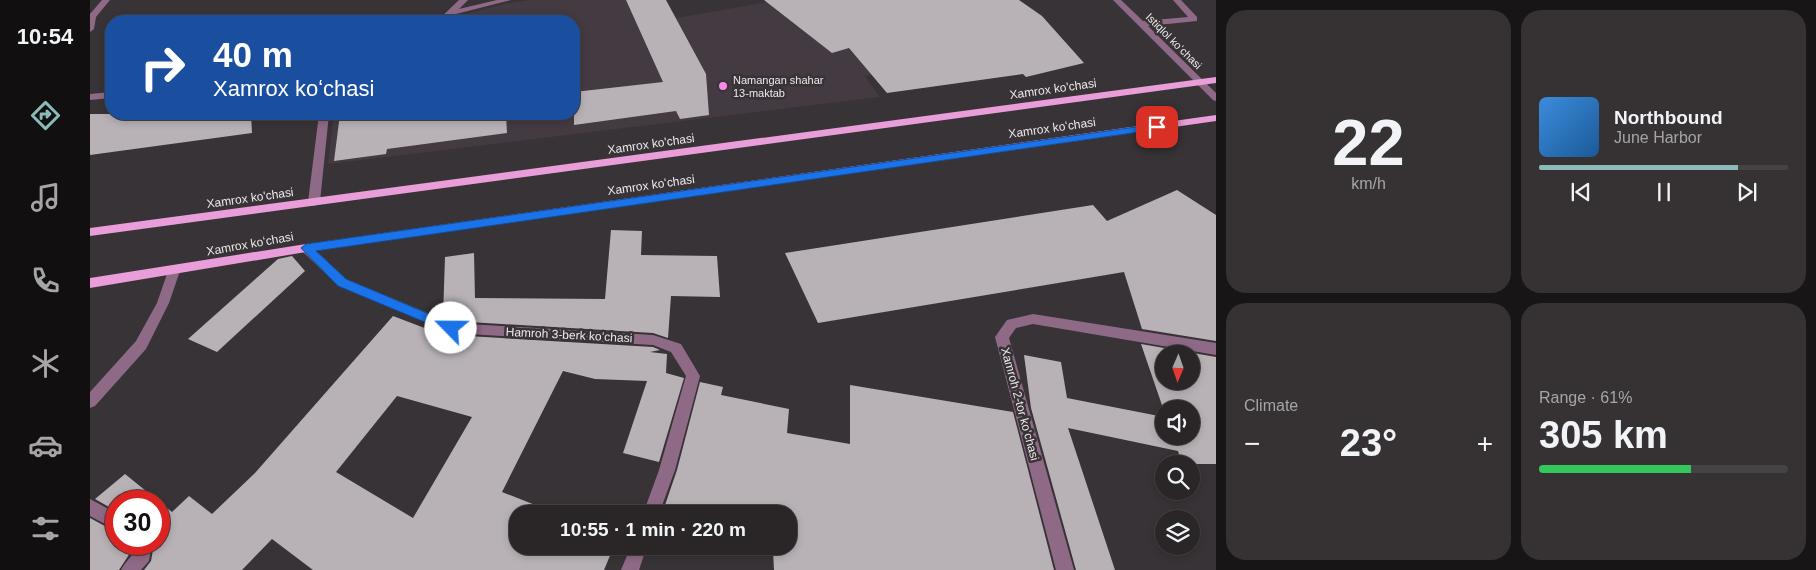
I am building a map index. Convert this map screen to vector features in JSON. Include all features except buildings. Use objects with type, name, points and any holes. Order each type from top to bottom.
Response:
[{"type":"main road","name":"Xamrox ko'chasi","points":[[90,232],[1216,80]]},
{"type":"main road","name":"Xamrox koʻchasi","points":[[90,284],[306,248],[1216,118]]},
{"type":"street","points":[[90,28],[92,17],[106,0]]},
{"type":"street","points":[[449,15],[464,0]]},
{"type":"street","points":[[452,13],[507,0]]},
{"type":"street","name":"Istiqlol koʻchasi","points":[[1117,0],[1216,98]]},
{"type":"street","points":[[1141,24],[1194,19],[1177,0]]},
{"type":"street","points":[[90,97],[105,96]]},
{"type":"street","points":[[314,202],[323,120]]},
{"type":"street","name":"Hamroh 3-berk koʻchasi","points":[[306,248],[342,282],[451,328],[653,340],[676,348],[693,376],[654,505]]},
{"type":"street","points":[[90,402],[141,345],[156,317],[174,271]]},
{"type":"street","name":"Xamroh 2-tor koʻchasi","points":[[1065,570],[1002,337],[1012,324],[1033,319],[1216,349]]},
{"type":"street","points":[[90,507],[105,516]]},
{"type":"street","points":[[130,570],[143,555]]},
{"type":"street","points":[[630,570],[636,555]]},
{"type":"shaded area","name":"Namangan shahar 13-maktab","points":[[529,0],[644,0],[654,22],[772,1],[898,70],[865,76],[880,97],[328,164],[333,120],[580,120],[580,15],[465,15],[504,4]]},
{"type":"place","name":"Namangan shahar 13-maktab","points":[[723,86]]},
{"type":"route","points":[[451,328],[342,282],[306,248],[1157,127]]}]
